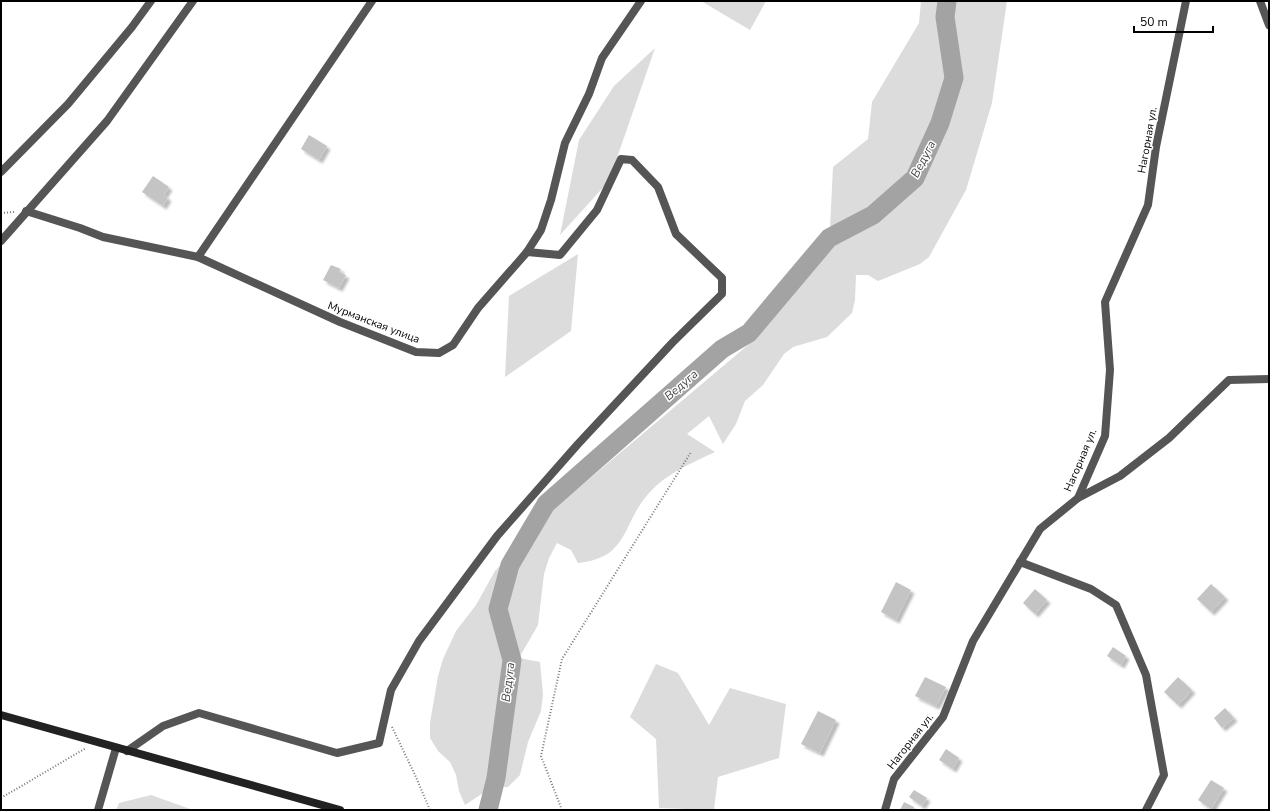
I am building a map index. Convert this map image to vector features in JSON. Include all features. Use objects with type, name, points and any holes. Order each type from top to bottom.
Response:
[{"type":"main road","points":[[1,715],[95,743],[338,809]]},
{"type":"street","points":[[1,172],[68,104],[132,27],[151,1]]},
{"type":"street","points":[[1,241],[107,121],[193,1]]},
{"type":"street","points":[[198,257],[372,1]]},
{"type":"street","name":"Мурманская улица","points":[[26,211],[80,228],[102,237],[198,257],[340,322],[416,352],[439,353],[453,345],[478,308],[527,252],[541,230],[551,200],[565,143],[589,94],[602,58],[641,1]]},
{"type":"street","name":"Нагорная ул.","points":[[885,810],[894,778],[943,717],[974,641],[1020,562],[1040,529],[1078,498],[1105,436],[1110,370],[1105,302],[1148,206],[1156,147],[1186,1]]},
{"type":"street","points":[[1260,1],[1269,25]]},
{"type":"street","points":[[127,751],[163,726],[199,713],[337,753],[379,743],[391,690],[419,641],[497,536],[578,444],[674,342],[722,294],[722,278],[676,234],[658,187],[632,160],[621,159],[597,210],[560,255],[527,252]]},
{"type":"street","points":[[1078,498],[1120,476],[1169,438],[1229,380],[1269,379]]},
{"type":"street","points":[[1020,562],[1091,589],[1116,605],[1146,674],[1164,775],[1146,810]]},
{"type":"street","points":[[98,810],[116,748]]},
{"type":"path","points":[[562,810],[541,756],[562,659],[691,452]]},
{"type":"path","points":[[386,715],[430,810]]},
{"type":"path","points":[[1,798],[95,743]]},
{"type":"shaded area","points":[[701,1],[766,1],[750,30]]},
{"type":"shaded area","points":[[921,1],[1007,1],[992,103],[966,190],[929,257],[920,264],[878,281],[868,275],[856,275],[855,300],[852,313],[827,337],[793,347],[784,354],[763,385],[745,401],[736,424],[723,444],[709,416],[687,434],[715,452],[680,469],[657,485],[641,504],[616,547],[607,554],[595,560],[578,563],[571,550],[557,543],[549,558],[544,574],[538,625],[519,658],[540,662],[543,694],[541,711],[528,742],[520,775],[508,787],[492,787],[465,805],[459,791],[456,775],[450,762],[438,751],[430,738],[430,723],[438,676],[443,659],[456,631],[476,605],[495,571],[550,512],[754,340],[829,248],[833,167],[868,139],[872,102],[919,23]]},
{"type":"shaded area","points":[[655,48],[609,181],[560,235],[579,140],[614,86]]},
{"type":"shaded area","points":[[578,254],[571,331],[505,377],[509,296]]},
{"type":"shaded area","points":[[656,664],[678,673],[709,725],[730,688],[786,704],[779,758],[718,777],[714,810],[659,808],[656,739],[630,717]]},
{"type":"shaded area","points":[[151,795],[193,810],[116,810],[119,803]]},
{"type":"building","points":[[309,135],[327,146],[319,160],[301,149]]},
{"type":"building","points":[[153,176],[169,187],[164,195],[168,198],[163,206],[142,192]]},
{"type":"building","points":[[331,265],[341,269],[339,272],[346,275],[339,288],[323,280]]},
{"type":"building","points":[[896,582],[911,590],[896,620],[881,612]]},
{"type":"building","points":[[1211,584],[1225,597],[1211,612],[1197,599]]},
{"type":"building","points":[[1035,589],[1047,600],[1035,614],[1023,603]]},
{"type":"building","points":[[1113,647],[1126,656],[1121,665],[1107,656]]},
{"type":"building","points":[[925,677],[946,687],[936,706],[915,696]]},
{"type":"building","points":[[1178,677],[1192,690],[1178,705],[1164,692]]},
{"type":"building","points":[[1225,708],[1234,718],[1222,728],[1214,718]]},
{"type":"building","points":[[818,711],[836,720],[820,753],[801,744]]},
{"type":"building","points":[[946,749],[959,758],[953,769],[939,760]]},
{"type":"building","points":[[1211,780],[1224,788],[1211,809],[1198,800]]},
{"type":"building","points":[[914,790],[927,798],[922,806],[909,797]]},
{"type":"building","points":[[904,802],[914,807],[913,810],[900,810]]},
{"type":"waterway","name":"Ведуга","points":[[488,810],[496,778],[512,660],[498,609],[510,565],[546,504],[722,349],[749,333],[829,238],[873,215],[915,178],[940,123],[954,78],[945,17],[947,1]]}]
